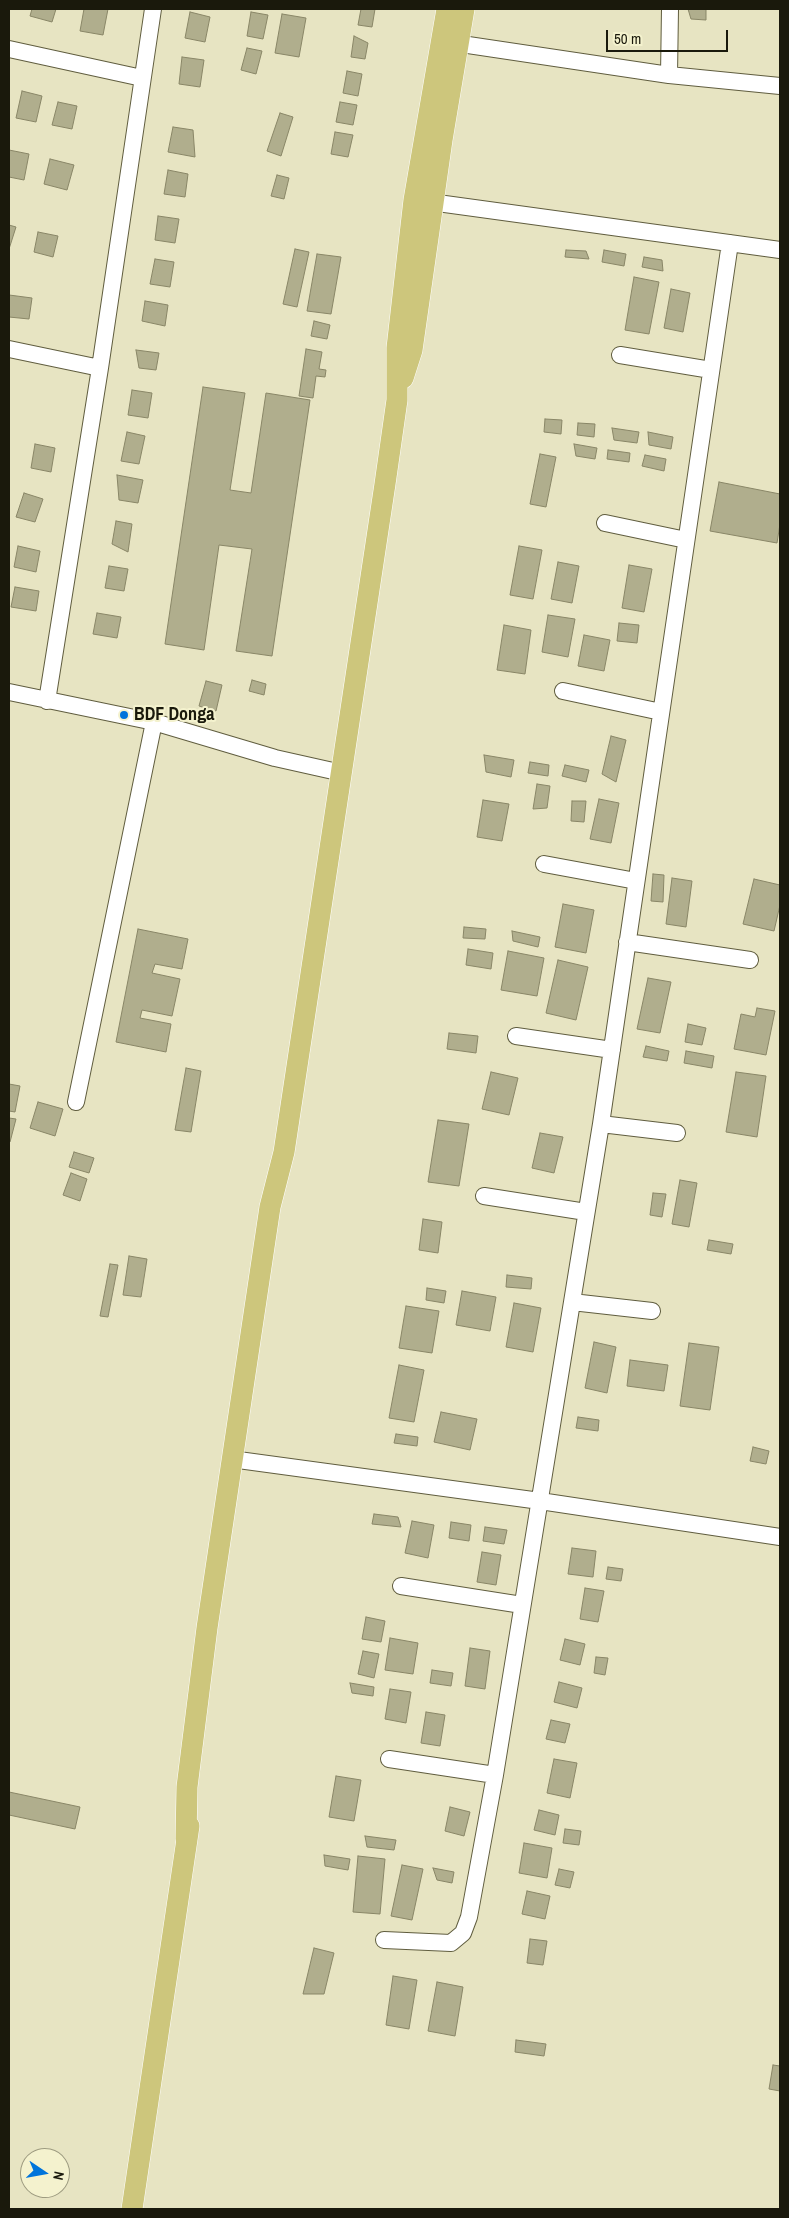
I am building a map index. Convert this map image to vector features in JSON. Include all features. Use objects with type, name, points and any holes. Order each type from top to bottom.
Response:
[{"type":"main road","points":[[447,9],[450,42]]},
{"type":"main road","points":[[132,2209],[186,1839],[187,1787],[207,1628],[238,1460],[270,1207],[284,1152],[342,773],[397,400],[397,348],[450,42],[464,9]]},
{"type":"street","points":[[47,700],[100,368],[153,9]]},
{"type":"street","points":[[669,75],[670,9]]},
{"type":"street","points":[[450,42],[669,75],[780,86]]},
{"type":"street","points":[[9,49],[142,78]]},
{"type":"street","points":[[423,201],[780,250]]},
{"type":"street","points":[[384,1940],[451,1943],[463,1933],[469,1917],[495,1775],[601,1124],[730,243]]},
{"type":"street","points":[[9,349],[100,368]]},
{"type":"street","points":[[620,355],[712,370]]},
{"type":"street","points":[[605,523],[686,540]]},
{"type":"street","points":[[563,691],[661,712]]},
{"type":"street","points":[[9,692],[154,722],[276,758],[342,773]]},
{"type":"street","points":[[76,1102],[154,722]]},
{"type":"street","points":[[544,864],[636,881]]},
{"type":"street","points":[[627,942],[750,960]]},
{"type":"street","points":[[516,1036],[612,1050]]},
{"type":"street","points":[[601,1124],[677,1132]]},
{"type":"street","points":[[484,1196],[586,1212]]},
{"type":"street","points":[[572,1302],[652,1311]]},
{"type":"street","points":[[238,1460],[540,1501],[780,1537]]},
{"type":"street","points":[[401,1586],[522,1605]]},
{"type":"street","points":[[389,1759],[495,1775]]},
{"type":"building","points":[[32,9],[56,9],[52,22],[30,16]]},
{"type":"building","points":[[84,9],[108,9],[103,35],[80,31]]},
{"type":"building","points":[[361,9],[375,9],[372,27],[358,25]]},
{"type":"building","points":[[688,9],[706,9],[706,20],[691,19]]},
{"type":"building","points":[[190,12],[210,17],[205,42],[185,38]]},
{"type":"building","points":[[251,12],[268,15],[263,39],[247,36]]},
{"type":"building","points":[[282,14],[306,18],[299,57],[275,53]]},
{"type":"building","points":[[354,36],[368,43],[365,59],[351,57]]},
{"type":"building","points":[[247,48],[262,51],[256,74],[241,70]]},
{"type":"building","points":[[182,57],[204,60],[200,87],[179,84]]},
{"type":"building","points":[[347,71],[362,74],[358,96],[343,93]]},
{"type":"building","points":[[22,91],[42,96],[36,122],[16,118]]},
{"type":"building","points":[[58,102],[77,106],[72,129],[52,125]]},
{"type":"building","points":[[340,102],[357,105],[353,125],[336,122]]},
{"type":"building","points":[[280,113],[293,117],[281,156],[267,151]]},
{"type":"building","points":[[173,127],[193,130],[195,157],[168,152]]},
{"type":"building","points":[[335,132],[353,135],[348,157],[331,154]]},
{"type":"building","points":[[9,150],[29,154],[24,180],[9,177]]},
{"type":"building","points":[[50,159],[74,165],[67,190],[44,184]]},
{"type":"building","points":[[168,170],[188,174],[185,197],[164,194]]},
{"type":"building","points":[[277,175],[289,178],[284,199],[271,196]]},
{"type":"building","points":[[158,216],[179,219],[175,243],[155,240]]},
{"type":"building","points":[[9,225],[16,227],[9,249]]},
{"type":"building","points":[[38,232],[58,236],[53,257],[34,252]]},
{"type":"building","points":[[295,249],[309,252],[297,307],[283,304]]},
{"type":"building","points":[[566,250],[586,251],[589,259],[565,257]]},
{"type":"building","points":[[604,250],[626,254],[624,266],[602,262]]},
{"type":"building","points":[[317,254],[341,257],[331,314],[307,311]]},
{"type":"building","points":[[644,257],[662,260],[663,271],[642,267]]},
{"type":"building","points":[[155,259],[174,262],[170,287],[150,284]]},
{"type":"building","points":[[634,277],[659,282],[649,334],[625,330]]},
{"type":"building","points":[[671,289],[690,293],[683,332],[664,328]]},
{"type":"building","points":[[9,295],[32,298],[29,319],[9,317]]},
{"type":"building","points":[[145,301],[168,305],[165,326],[142,321]]},
{"type":"building","points":[[314,321],[330,325],[327,339],[311,336]]},
{"type":"building","points":[[306,349],[322,352],[319,369],[326,370],[325,377],[316,376],[313,398],[299,396]]},
{"type":"building","points":[[136,350],[159,353],[156,370],[139,368]]},
{"type":"building","points":[[203,387],[245,393],[230,490],[251,493],[266,393],[310,400],[272,656],[236,651],[252,549],[219,545],[204,650],[165,644]]},
{"type":"building","points":[[132,390],[152,393],[148,418],[128,415]]},
{"type":"building","points":[[545,419],[562,420],[561,434],[544,432]]},
{"type":"building","points":[[578,423],[595,424],[594,437],[577,435]]},
{"type":"building","points":[[612,428],[639,432],[637,443],[614,440]]},
{"type":"building","points":[[127,432],[145,436],[139,464],[121,461]]},
{"type":"building","points":[[648,432],[673,437],[671,449],[649,445]]},
{"type":"building","points":[[35,444],[55,448],[51,472],[31,468]]},
{"type":"building","points":[[574,444],[597,448],[595,459],[576,456]]},
{"type":"building","points":[[608,450],[630,453],[629,462],[607,459]]},
{"type":"building","points":[[540,454],[556,457],[546,507],[530,504]]},
{"type":"building","points":[[645,455],[666,459],[664,471],[642,466]]},
{"type":"building","points":[[117,475],[143,480],[138,503],[119,500]]},
{"type":"building","points":[[719,482],[780,494],[780,524],[777,543],[710,531]]},
{"type":"building","points":[[24,493],[43,499],[35,522],[16,517]]},
{"type":"building","points":[[116,521],[132,524],[128,552],[112,544]]},
{"type":"building","points":[[18,546],[40,551],[36,572],[14,567]]},
{"type":"building","points":[[519,546],[542,550],[533,599],[510,595]]},
{"type":"building","points":[[558,562],[579,566],[572,603],[551,599]]},
{"type":"building","points":[[629,565],[652,569],[644,612],[622,608]]},
{"type":"building","points":[[109,566],[128,569],[124,591],[105,588]]},
{"type":"building","points":[[15,587],[39,591],[36,611],[11,607]]},
{"type":"building","points":[[97,613],[121,617],[117,638],[93,634]]},
{"type":"building","points":[[548,615],[575,619],[568,657],[542,652]]},
{"type":"building","points":[[619,623],[639,625],[637,643],[617,641]]},
{"type":"building","points":[[504,625],[531,630],[525,674],[497,670]]},
{"type":"building","points":[[584,635],[610,640],[604,671],[578,666]]},
{"type":"building","points":[[252,680],[266,684],[264,695],[249,691]]},
{"type":"building","points":[[206,681],[222,685],[216,711],[199,706]]},
{"type":"building","points":[[611,736],[626,740],[616,782],[602,774]]},
{"type":"building","points":[[484,755],[514,760],[511,777],[486,772]]},
{"type":"building","points":[[530,762],[549,765],[548,776],[528,773]]},
{"type":"building","points":[[565,765],[589,770],[586,782],[562,776]]},
{"type":"building","points":[[537,784],[550,786],[547,808],[533,809]]},
{"type":"building","points":[[599,799],[619,803],[611,843],[590,839]]},
{"type":"building","points":[[483,800],[509,804],[502,841],[477,837]]},
{"type":"building","points":[[572,801],[586,801],[584,822],[571,821]]},
{"type":"building","points":[[653,874],[664,875],[663,902],[651,901]]},
{"type":"building","points":[[672,878],[692,881],[686,927],[666,924]]},
{"type":"building","points":[[754,879],[780,885],[780,905],[774,931],[743,924]]},
{"type":"building","points":[[563,904],[594,910],[586,953],[555,947]]},
{"type":"building","points":[[464,927],[486,929],[485,939],[463,938]]},
{"type":"building","points":[[138,929],[188,939],[182,969],[155,964],[152,973],[180,979],[172,1016],[142,1010],[140,1018],[171,1024],[166,1052],[116,1042]]},
{"type":"building","points":[[512,931],[540,937],[538,947],[513,941]]},
{"type":"building","points":[[468,949],[493,953],[491,969],[466,965]]},
{"type":"building","points":[[508,951],[544,958],[537,996],[501,990]]},
{"type":"building","points":[[558,960],[588,967],[576,1020],[546,1013]]},
{"type":"building","points":[[648,978],[671,982],[660,1033],[637,1029]]},
{"type":"building","points":[[757,1008],[775,1011],[766,1055],[734,1049],[741,1014],[755,1017]]},
{"type":"building","points":[[688,1024],[706,1028],[702,1045],[685,1042]]},
{"type":"building","points":[[449,1033],[478,1036],[476,1053],[447,1049]]},
{"type":"building","points":[[646,1046],[669,1051],[667,1061],[643,1057]]},
{"type":"building","points":[[686,1051],[714,1056],[712,1068],[684,1063]]},
{"type":"building","points":[[186,1068],[201,1071],[191,1132],[175,1130]]},
{"type":"building","points":[[491,1072],[518,1078],[509,1115],[482,1109]]},
{"type":"building","points":[[736,1072],[766,1076],[757,1137],[726,1132]]},
{"type":"building","points":[[9,1084],[20,1086],[15,1112],[9,1111]]},
{"type":"building","points":[[38,1102],[63,1109],[55,1136],[30,1128]]},
{"type":"building","points":[[9,1118],[16,1119],[10,1142],[9,1141]]},
{"type":"building","points":[[438,1120],[469,1124],[459,1186],[428,1182]]},
{"type":"building","points":[[540,1133],[563,1137],[554,1173],[532,1168]]},
{"type":"building","points":[[74,1152],[94,1158],[89,1173],[69,1167]]},
{"type":"building","points":[[71,1173],[87,1179],[80,1201],[63,1195]]},
{"type":"building","points":[[680,1180],[697,1183],[689,1227],[672,1224]]},
{"type":"building","points":[[653,1193],[666,1194],[662,1217],[650,1215]]},
{"type":"building","points":[[423,1219],[442,1222],[438,1253],[419,1250]]},
{"type":"building","points":[[709,1240],[733,1244],[731,1254],[707,1250]]},
{"type":"building","points":[[129,1256],[147,1259],[141,1297],[123,1295]]},
{"type":"building","points":[[110,1264],[118,1265],[108,1317],[100,1316]]},
{"type":"building","points":[[507,1275],[532,1278],[531,1289],[506,1287]]},
{"type":"building","points":[[427,1288],[446,1291],[444,1303],[426,1300]]},
{"type":"building","points":[[462,1291],[496,1297],[490,1331],[456,1325]]},
{"type":"building","points":[[514,1303],[541,1308],[533,1352],[506,1347]]},
{"type":"building","points":[[406,1306],[439,1311],[432,1353],[399,1348]]},
{"type":"building","points":[[594,1342],[616,1347],[607,1393],[585,1388]]},
{"type":"building","points":[[689,1343],[719,1347],[710,1410],[680,1406]]},
{"type":"building","points":[[630,1360],[668,1365],[664,1391],[627,1386]]},
{"type":"building","points":[[399,1365],[424,1370],[414,1422],[389,1418]]},
{"type":"building","points":[[441,1412],[477,1419],[470,1450],[434,1442]]},
{"type":"building","points":[[578,1417],[599,1420],[598,1431],[576,1428]]},
{"type":"building","points":[[396,1434],[418,1437],[417,1446],[394,1443]]},
{"type":"building","points":[[753,1447],[769,1451],[766,1464],[750,1461]]},
{"type":"building","points":[[374,1514],[398,1517],[401,1527],[372,1524]]},
{"type":"building","points":[[412,1521],[434,1525],[428,1558],[405,1553]]},
{"type":"building","points":[[451,1522],[471,1525],[469,1541],[449,1538]]},
{"type":"building","points":[[485,1527],[507,1530],[504,1544],[483,1541]]},
{"type":"building","points":[[572,1548],[596,1551],[593,1577],[568,1574]]},
{"type":"building","points":[[482,1552],[501,1555],[496,1585],[477,1582]]},
{"type":"building","points":[[608,1567],[623,1569],[621,1581],[606,1579]]},
{"type":"building","points":[[585,1588],[604,1591],[598,1622],[580,1619]]},
{"type":"building","points":[[366,1617],[385,1621],[381,1642],[362,1639]]},
{"type":"building","points":[[390,1638],[418,1643],[413,1674],[385,1670]]},
{"type":"building","points":[[565,1639],[585,1644],[580,1665],[560,1660]]},
{"type":"building","points":[[470,1648],[490,1651],[485,1689],[465,1686]]},
{"type":"building","points":[[363,1651],[379,1654],[374,1678],[358,1674]]},
{"type":"building","points":[[596,1657],[608,1658],[605,1675],[594,1673]]},
{"type":"building","points":[[432,1670],[453,1673],[451,1686],[430,1683]]},
{"type":"building","points":[[559,1682],[582,1688],[577,1708],[554,1702]]},
{"type":"building","points":[[350,1683],[374,1687],[373,1696],[352,1693]]},
{"type":"building","points":[[390,1689],[411,1692],[406,1723],[385,1719]]},
{"type":"building","points":[[426,1712],[445,1715],[440,1746],[421,1743]]},
{"type":"building","points":[[551,1720],[570,1724],[565,1743],[546,1739]]},
{"type":"building","points":[[554,1759],[577,1763],[570,1798],[547,1793]]},
{"type":"building","points":[[336,1776],[361,1780],[354,1821],[329,1817]]},
{"type":"building","points":[[9,1792],[80,1807],[75,1829],[9,1815]]},
{"type":"building","points":[[450,1807],[470,1812],[464,1836],[445,1831]]},
{"type":"building","points":[[539,1810],[559,1815],[555,1835],[534,1830]]},
{"type":"building","points":[[565,1829],[581,1831],[579,1845],[563,1843]]},
{"type":"building","points":[[365,1836],[396,1840],[394,1850],[367,1847]]},
{"type":"building","points":[[524,1843],[552,1848],[547,1878],[519,1873]]},
{"type":"building","points":[[324,1855],[350,1859],[348,1870],[325,1866]]},
{"type":"building","points":[[358,1856],[385,1859],[380,1914],[353,1912]]},
{"type":"building","points":[[402,1865],[423,1869],[412,1920],[391,1916]]},
{"type":"building","points":[[433,1868],[454,1872],[452,1883],[437,1880]]},
{"type":"building","points":[[559,1869],[574,1872],[570,1888],[555,1885]]},
{"type":"building","points":[[527,1891],[550,1896],[545,1919],[522,1914]]},
{"type":"building","points":[[530,1939],[547,1941],[543,1965],[527,1963]]},
{"type":"building","points":[[314,1948],[334,1953],[324,1994],[303,1994]]},
{"type":"building","points":[[393,1976],[417,1980],[409,2029],[386,2025]]},
{"type":"building","points":[[437,1982],[463,1987],[455,2036],[428,2031]]},
{"type":"building","points":[[516,2040],[546,2044],[544,2056],[515,2052]]},
{"type":"building","points":[[773,2065],[780,2066],[780,2091],[769,2089]]},
{"type":"place","name":"BDF Donga","points":[[124,715]]}]
